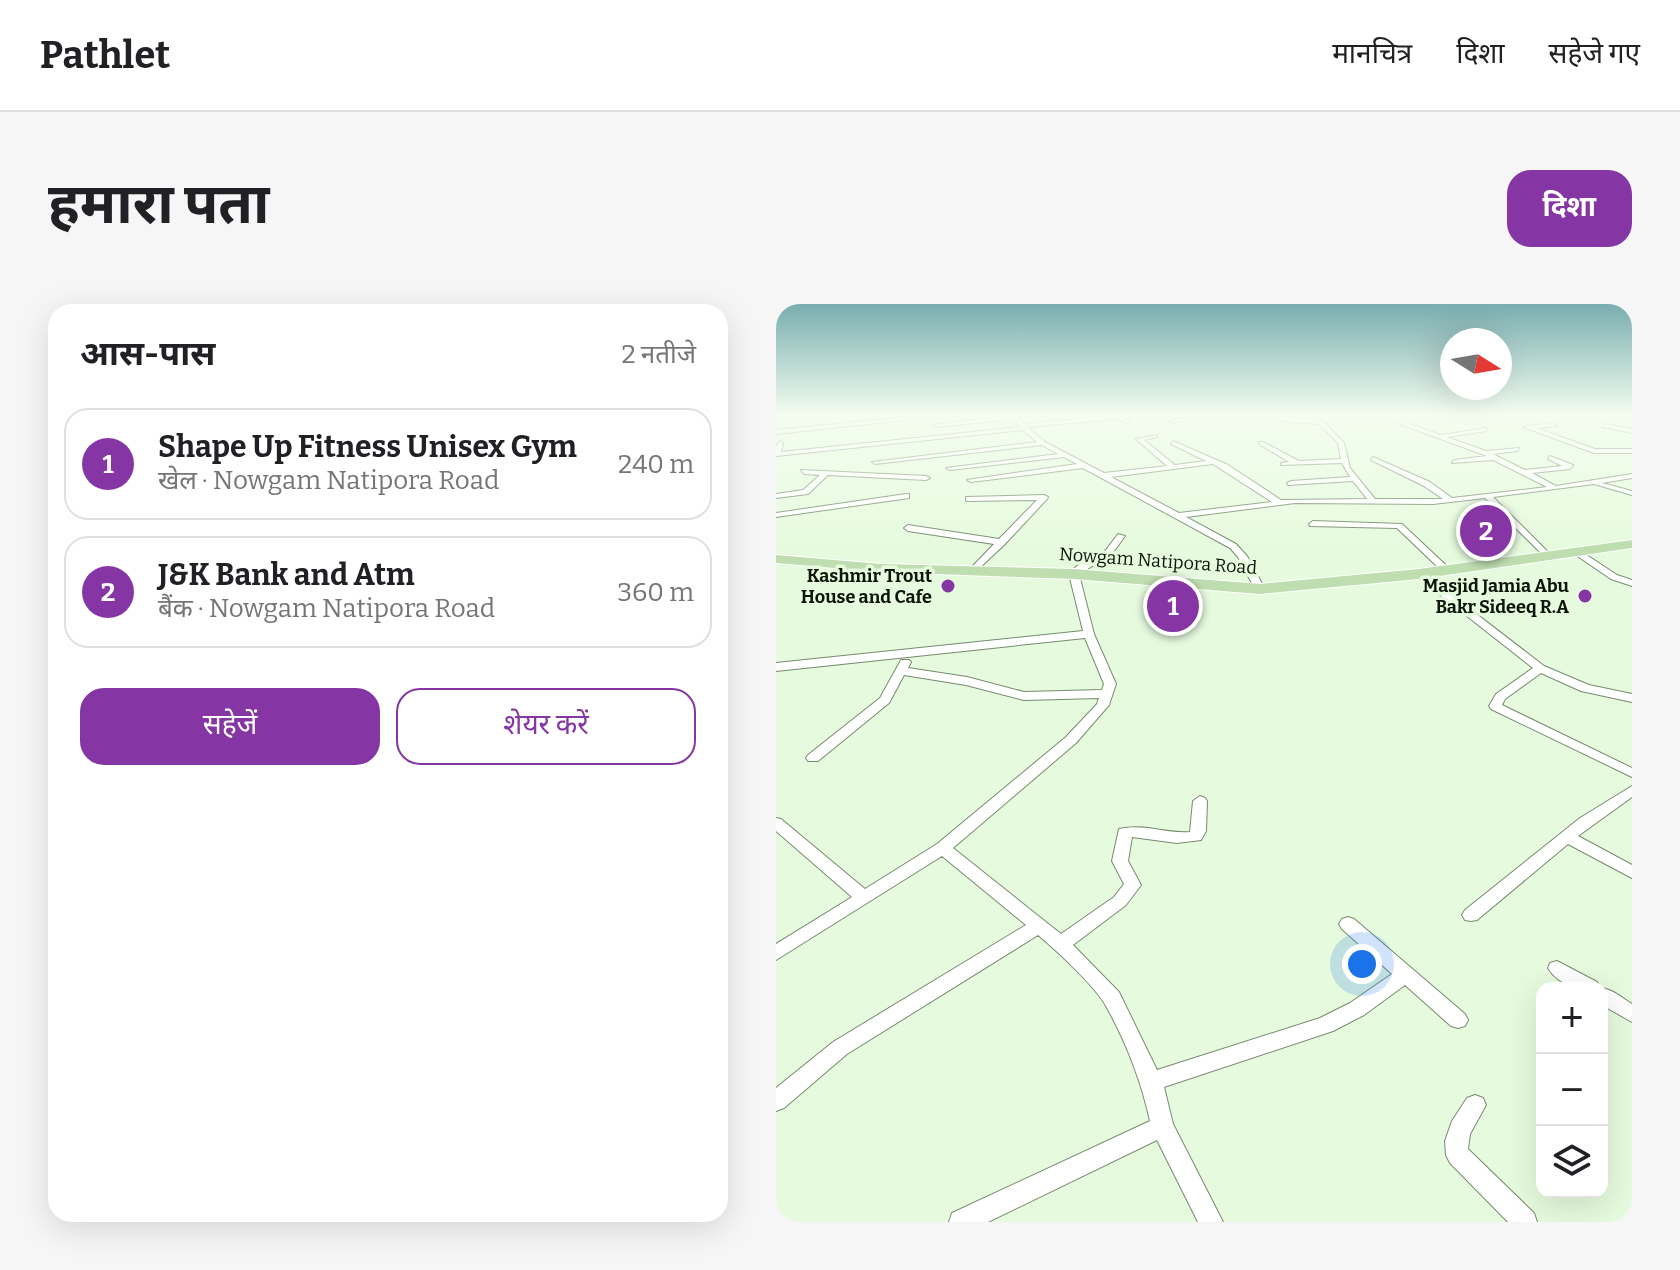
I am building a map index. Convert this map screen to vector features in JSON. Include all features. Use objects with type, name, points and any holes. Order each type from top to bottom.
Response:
[{"type":"main road","name":"Nowgam Natipora Road","points":[[776,559],[972,572],[1074,574],[1260,589],[1419,574],[1632,544]]},
{"type":"street","points":[[875,462],[912,458]]},
{"type":"street","points":[[950,468],[1039,458]]},
{"type":"street","points":[[1069,458],[1238,551],[1260,589]]},
{"type":"street","points":[[1162,458],[1173,467]]},
{"type":"street","points":[[1206,458],[1279,503]]},
{"type":"street","points":[[1288,458],[1298,463]]},
{"type":"street","points":[[1343,458],[1354,479],[1374,503]]},
{"type":"street","points":[[1454,462],[1478,458]]},
{"type":"street","points":[[1493,458],[1555,488]]},
{"type":"street","points":[[1525,473],[1570,467],[1550,458]]},
{"type":"street","points":[[1373,459],[1427,484],[1450,500]]},
{"type":"street","points":[[1283,464],[1343,461]]},
{"type":"street","points":[[1101,476],[1215,462]]},
{"type":"street","points":[[971,480],[1083,466]]},
{"type":"street","points":[[804,472],[926,478]]},
{"type":"street","points":[[776,496],[805,492],[825,474]]},
{"type":"street","points":[[1177,516],[1279,503],[1450,500],[1632,476]]},
{"type":"street","points":[[1291,483],[1354,479]]},
{"type":"street","points":[[1594,483],[1632,493]]},
{"type":"street","points":[[776,515],[906,496]]},
{"type":"street","points":[[1487,496],[1546,555]]},
{"type":"street","points":[[969,499],[1044,497],[972,572]]},
{"type":"street","points":[[1313,524],[1399,526],[1446,570]]},
{"type":"street","points":[[908,528],[1002,542]]},
{"type":"street","points":[[776,953],[943,848],[1071,740],[1103,705],[1108,694],[1108,674],[1089,634],[1074,574],[1109,552],[1121,536]]},
{"type":"street","points":[[1576,551],[1614,577],[1632,583]]},
{"type":"street","points":[[1419,574],[1540,668],[1585,688],[1632,698]]},
{"type":"street","points":[[776,667],[1089,634]]},
{"type":"street","points":[[813,758],[885,700],[908,653]]},
{"type":"street","points":[[1540,668],[1500,697],[1495,706],[1632,773]]},
{"type":"street","points":[[901,671],[967,681],[1024,696],[1108,694]]},
{"type":"street","points":[[1471,915],[1567,837],[1632,790]]},
{"type":"street","points":[[1061,944],[1120,901],[1133,885],[1120,861],[1125,833],[1133,831],[1180,839],[1195,836],[1200,801]]},
{"type":"street","points":[[776,823],[864,898]]},
{"type":"street","points":[[1567,837],[1632,872]]},
{"type":"street","points":[[943,848],[1061,944],[1112,998],[1152,1081],[1162,1126],[1211,1222]]},
{"type":"street","points":[[1348,924],[1458,1020]]},
{"type":"street","points":[[776,1101],[840,1048],[1038,926]]},
{"type":"street","points":[[1557,968],[1580,982]]},
{"type":"street","points":[[1152,1081],[1326,1025],[1357,1009],[1405,975]]},
{"type":"street","points":[[1608,999],[1632,1014]]},
{"type":"street","points":[[1475,1105],[1457,1135],[1455,1146],[1458,1155],[1525,1222]]},
{"type":"street","points":[[961,1222],[1162,1126]]},
{"type":"place","name":"J&K Bank and Atm","points":[[1486,531]]},
{"type":"place","name":"Kashmir Trout House and Cafe","points":[[948,586]]},
{"type":"place","name":"Masjid Jamia Abu Bakr Sideeq R.A","points":[[1585,596]]},
{"type":"place","name":"Shape Up Fitness Unisex Gym","points":[[1173,606]]}]
